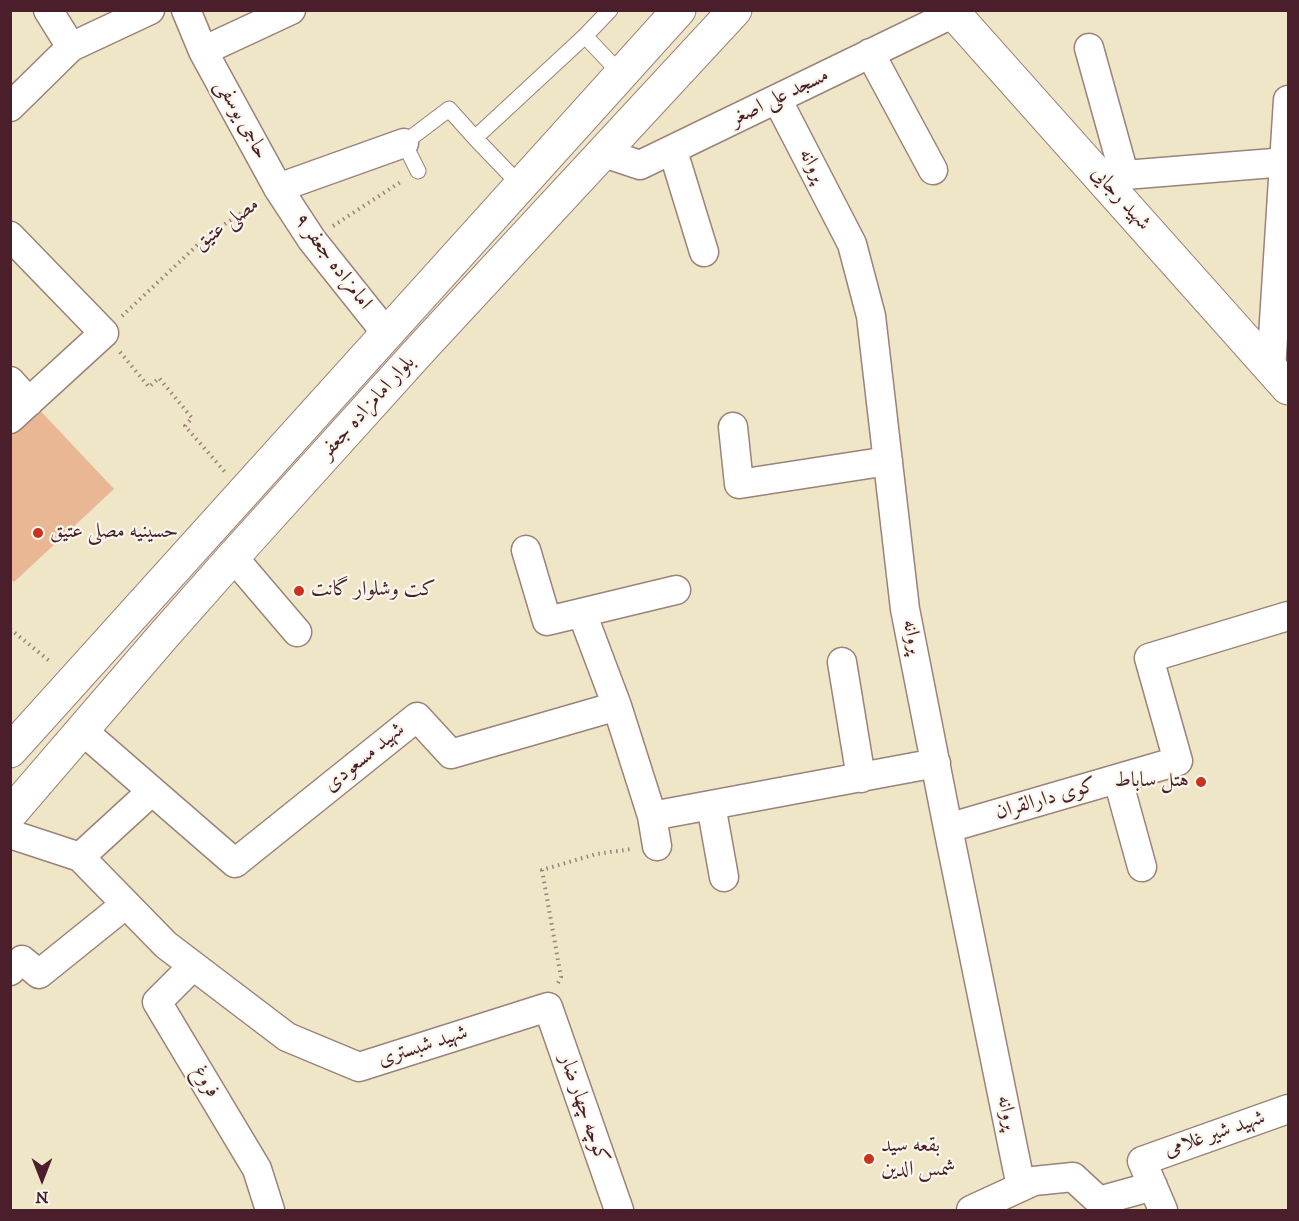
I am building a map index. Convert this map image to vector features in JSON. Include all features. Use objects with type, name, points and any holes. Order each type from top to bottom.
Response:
[{"type":"main road","name":"بلوار امامزاده جعفر","points":[[10,751],[679,10]]},
{"type":"main road","name":"بلوار امامزاده جعفر","points":[[10,814],[233,557],[421,349],[735,10]]},
{"type":"main road","name":"شهید رجایی","points":[[952,12],[1112,175],[1280,378]]},
{"type":"main road","points":[[141,606],[164,635]]},
{"type":"street","points":[[48,10],[71,47]]},
{"type":"street","points":[[10,107],[71,47],[150,10]]},
{"type":"street","name":"حاجی یوسفی","points":[[186,10],[203,51],[278,189]]},
{"type":"street","points":[[203,51],[291,10]]},
{"type":"street","name":"مسجد علی اصغر","points":[[604,153],[640,165],[673,151],[952,12]]},
{"type":"street","points":[[1089,48],[1112,175],[1286,162]]},
{"type":"street","points":[[870,53],[933,170]]},
{"type":"street","name":"پروانه","points":[[777,99],[852,244],[871,316],[905,609],[1021,1187]]},
{"type":"street","points":[[1280,378],[1288,100]]},
{"type":"street","name":"مصلی عتیق","points":[[278,189],[404,142]]},
{"type":"street","points":[[673,151],[704,252]]},
{"type":"street","name":"امامزاده جعفر ۹","points":[[278,189],[312,240],[387,334]]},
{"type":"street","points":[[10,381],[20,410],[104,333],[22,237]]},
{"type":"street","points":[[733,426],[739,484],[888,461]]},
{"type":"street","points":[[526,550],[547,621],[676,590]]},
{"type":"street","points":[[233,557],[297,632]]},
{"type":"street","points":[[582,613],[617,706],[652,816],[657,846]]},
{"type":"street","name":"کوی دارالقران","points":[[948,828],[1178,761],[1149,658],[1288,615]]},
{"type":"street","points":[[842,662],[861,777]]},
{"type":"street","name":"شهید مسعودی","points":[[83,731],[235,863],[417,717],[451,754],[617,706]]},
{"type":"street","points":[[652,816],[936,763]]},
{"type":"street","points":[[1118,780],[1142,867]]},
{"type":"street","points":[[80,856],[152,791]]},
{"type":"street","points":[[711,805],[724,877]]},
{"type":"street","name":"شهید شبستری","points":[[10,834],[80,856],[166,945],[193,966],[287,1037],[359,1067],[548,1007]]},
{"type":"street","points":[[10,971],[22,960],[39,974],[126,904]]},
{"type":"street","name":"فروغ","points":[[193,966],[157,1002],[257,1169],[270,1210]]},
{"type":"street","name":"کوچه چهار ضار","points":[[548,1007],[619,1210]]},
{"type":"street","name":"شهید شیر غلامی","points":[[971,1210],[1034,1180],[1073,1177],[1099,1201],[1153,1186],[1288,1109]]},
{"type":"lane","points":[[521,186],[475,138],[610,10]]},
{"type":"lane","points":[[585,36],[621,74]]},
{"type":"lane","name":"مصلی عتیق","points":[[404,142],[449,109],[475,138]]},
{"type":"lane","points":[[404,142],[418,171]]},
{"type":"path","points":[[312,240],[418,171]]},
{"type":"path","name":"مصلی عتیق","points":[[104,333],[207,236],[278,189]]},
{"type":"path","points":[[104,333],[148,387],[159,378],[192,418],[185,426],[244,493]]},
{"type":"path","points":[[10,628],[74,681]]},
{"type":"path","points":[[548,1007],[561,977],[542,870],[596,854],[657,846]]},
{"type":"building","name":"حسینیه مصلی عتیق","points":[[34,404],[114,489],[14,582],[10,578],[10,426]]},
{"type":"place","name":"حسینیه مصلی عتیق","points":[[38,533]]},
{"type":"place","name":"کت وشلوار گانت","points":[[299,591]]},
{"type":"place","name":"هتل ساباط","points":[[1201,782]]},
{"type":"place","name":"بقعه سید شمس الدین","points":[[869,1159]]}]
